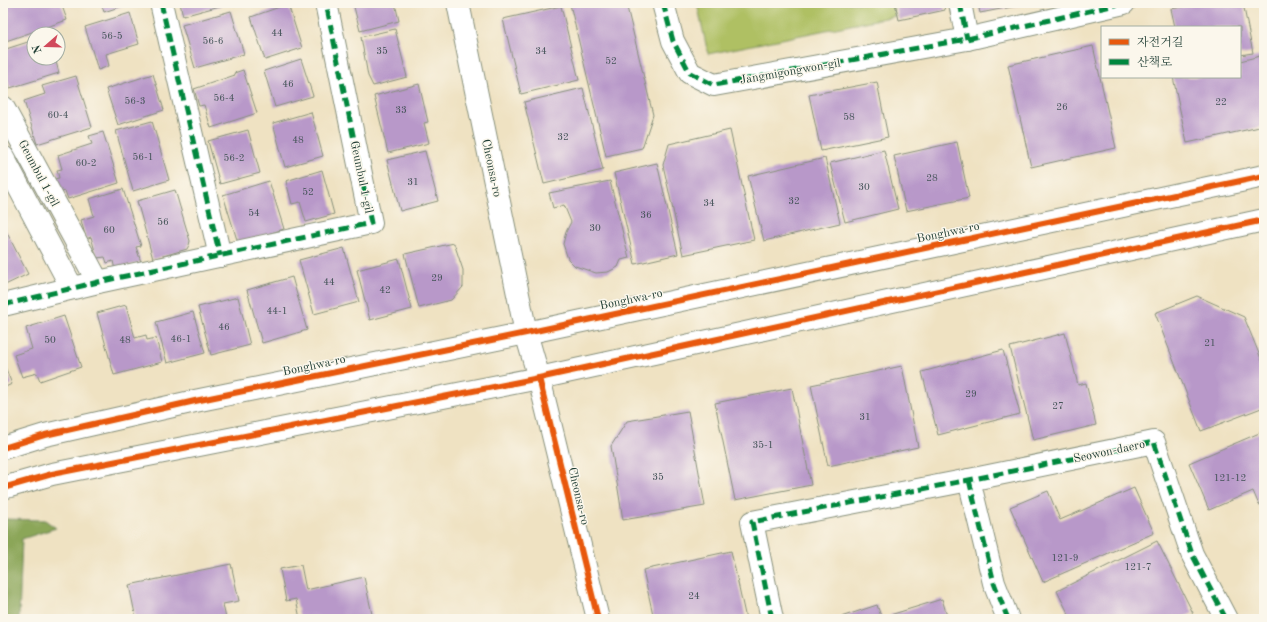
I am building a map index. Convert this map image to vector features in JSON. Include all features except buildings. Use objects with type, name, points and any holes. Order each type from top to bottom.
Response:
[{"type":"street","points":[[161,3],[220,256]]},
{"type":"street","name":"Geumbul 1-gil","points":[[3,305],[98,282],[371,223],[326,3]]},
{"type":"street","name":"Cheonsa-ro","points":[[458,3],[526,333],[539,378],[598,619]]},
{"type":"street","name":"Jangmigongwon-gil","points":[[663,3],[673,41],[690,73],[714,85],[967,38],[1124,3]]},
{"type":"street","points":[[960,3],[967,38]]},
{"type":"street","name":"Geumbul 1-gil","points":[[3,107],[98,282]]},
{"type":"street","name":"Geumbul 1-gil","points":[[3,157],[72,288]]},
{"type":"street","name":"Bonghwa-ro","points":[[3,448],[45,435],[195,401],[526,333],[1264,176]]},
{"type":"street","points":[[3,488],[52,474],[539,378],[1264,220]]},
{"type":"street","name":"Seowon-daero","points":[[772,619],[752,522],[1154,442],[1192,554],[1226,619]]},
{"type":"street","points":[[969,480],[994,583],[1008,619]]},
{"type":"green space","points":[[697,3],[892,3],[895,16],[708,54]]},
{"type":"green space","points":[[3,519],[45,520],[56,528],[22,539],[19,619],[3,619]]},
{"type":"marked path","points":[[161,3],[220,256]]},
{"type":"marked path","points":[[3,305],[98,282],[371,223],[326,3]]},
{"type":"marked path","points":[[663,3],[673,41],[690,73],[714,85],[967,39],[1124,3]]},
{"type":"marked path","points":[[960,3],[967,39]]},
{"type":"marked path","points":[[772,619],[752,522],[1154,442],[1192,554],[1226,619]]},
{"type":"marked path","points":[[969,480],[994,583],[1008,619]]},
{"type":"cycle path","points":[[3,448],[45,435],[195,401],[526,333],[1264,176]]},
{"type":"cycle path","points":[[3,488],[52,474],[539,378],[1264,220]]},
{"type":"cycle path","points":[[539,378],[598,619]]}]
